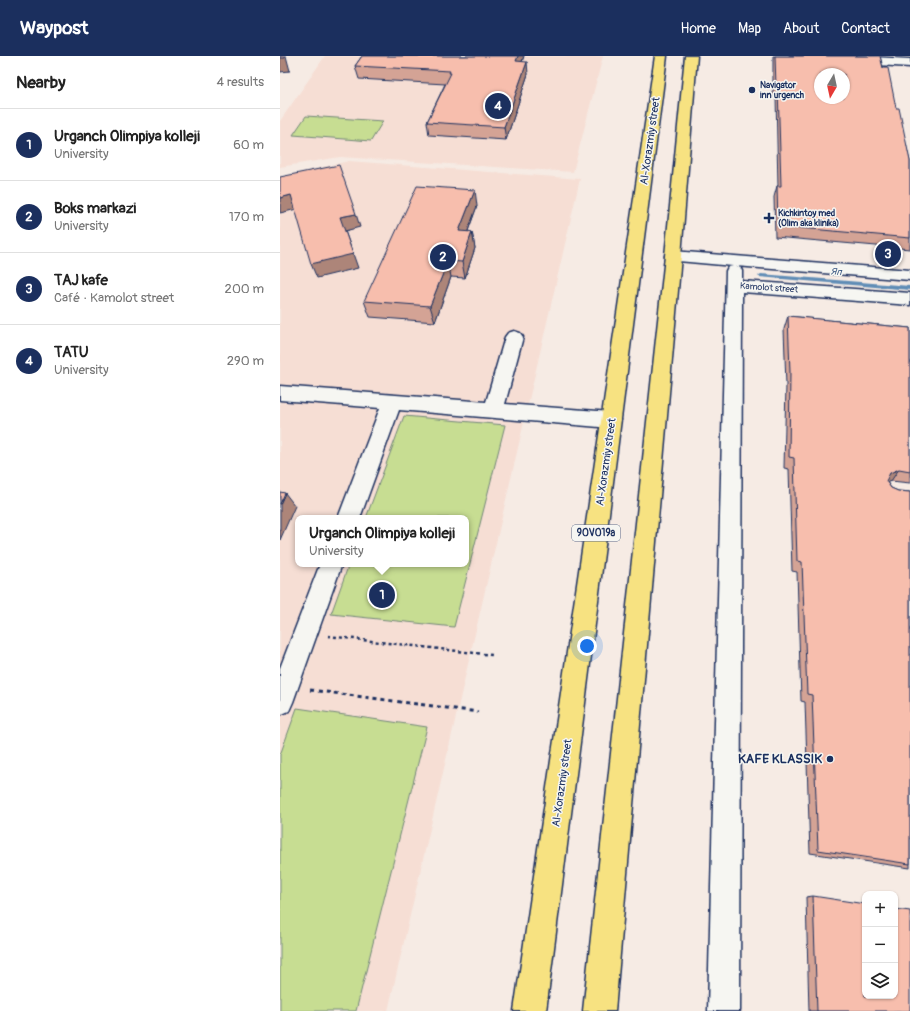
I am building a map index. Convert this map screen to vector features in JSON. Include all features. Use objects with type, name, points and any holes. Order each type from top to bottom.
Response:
[{"type":"main road","name":"Al-Xorazmiy street","points":[[530,1011],[661,56]]},
{"type":"main road","points":[[599,1011],[673,256],[691,56]]},
{"type":"street","points":[[796,56],[907,60],[910,75]]},
{"type":"street","points":[[673,256],[910,275]]},
{"type":"street","name":"Kamolot street","points":[[733,261],[734,286],[910,299]]},
{"type":"street","points":[[724,1011],[734,286]]},
{"type":"street","points":[[494,410],[514,337]]},
{"type":"street","points":[[280,393],[611,420]]},
{"type":"street","points":[[350,515],[392,402]]},
{"type":"street","points":[[283,695],[331,567]]},
{"type":"path","points":[[305,634],[492,655]]},
{"type":"path","points":[[283,695],[478,712]]},
{"type":"shaded area","points":[[325,56],[603,56],[573,172],[340,157],[280,167],[280,121]]},
{"type":"shaded area","points":[[349,161],[580,179],[388,1011],[280,1011],[280,177]]},
{"type":"green space","points":[[306,116],[383,121],[371,141],[293,135]]},
{"type":"green space","points":[[404,416],[505,425],[454,627],[331,614],[348,567],[469,567],[469,515],[367,515]]},
{"type":"green space","points":[[297,708],[427,727],[356,1011],[280,1011],[280,755]]},
{"type":"building","points":[[362,56],[518,56],[516,61],[527,62],[504,127],[427,122],[451,73],[449,73],[450,71],[355,66]]},
{"type":"building","points":[[775,56],[880,56],[883,68],[888,68],[896,108],[899,108],[910,161],[910,238],[778,226],[777,186],[781,186],[778,87],[776,87]]},
{"type":"building","points":[[339,165],[356,214],[340,217],[353,254],[311,264],[291,195],[280,198],[280,177]]},
{"type":"building","points":[[417,186],[475,190],[459,231],[472,232],[462,262],[448,261],[430,306],[364,301]]},
{"type":"building","points":[[788,316],[910,328],[910,471],[899,469],[890,473],[886,481],[891,488],[898,491],[910,492],[910,864],[818,850],[812,695],[807,694],[802,562],[797,561],[794,458],[789,457],[790,372]]},
{"type":"building","points":[[280,492],[285,493],[280,504]]},
{"type":"building","points":[[813,896],[862,904],[862,999],[898,999],[898,909],[910,911],[910,1011],[817,1011]]},
{"type":"waterway","name":"Яп","points":[[761,276],[910,288]]},
{"type":"place","name":"Navigator inn urgench","points":[[752,90]]},
{"type":"place","name":"TATU","points":[[498,106]]},
{"type":"place","name":"Kichkintoy med (Olim aka klinika)","points":[[769,218]]},
{"type":"place","name":"TAJ kafe","points":[[888,254]]},
{"type":"place","name":"Boks markazi","points":[[443,257]]},
{"type":"place","name":"Urganch Olimpiya kolleji","points":[[382,595]]},
{"type":"place","name":"KAFE KLASSIK","points":[[830,759]]}]
